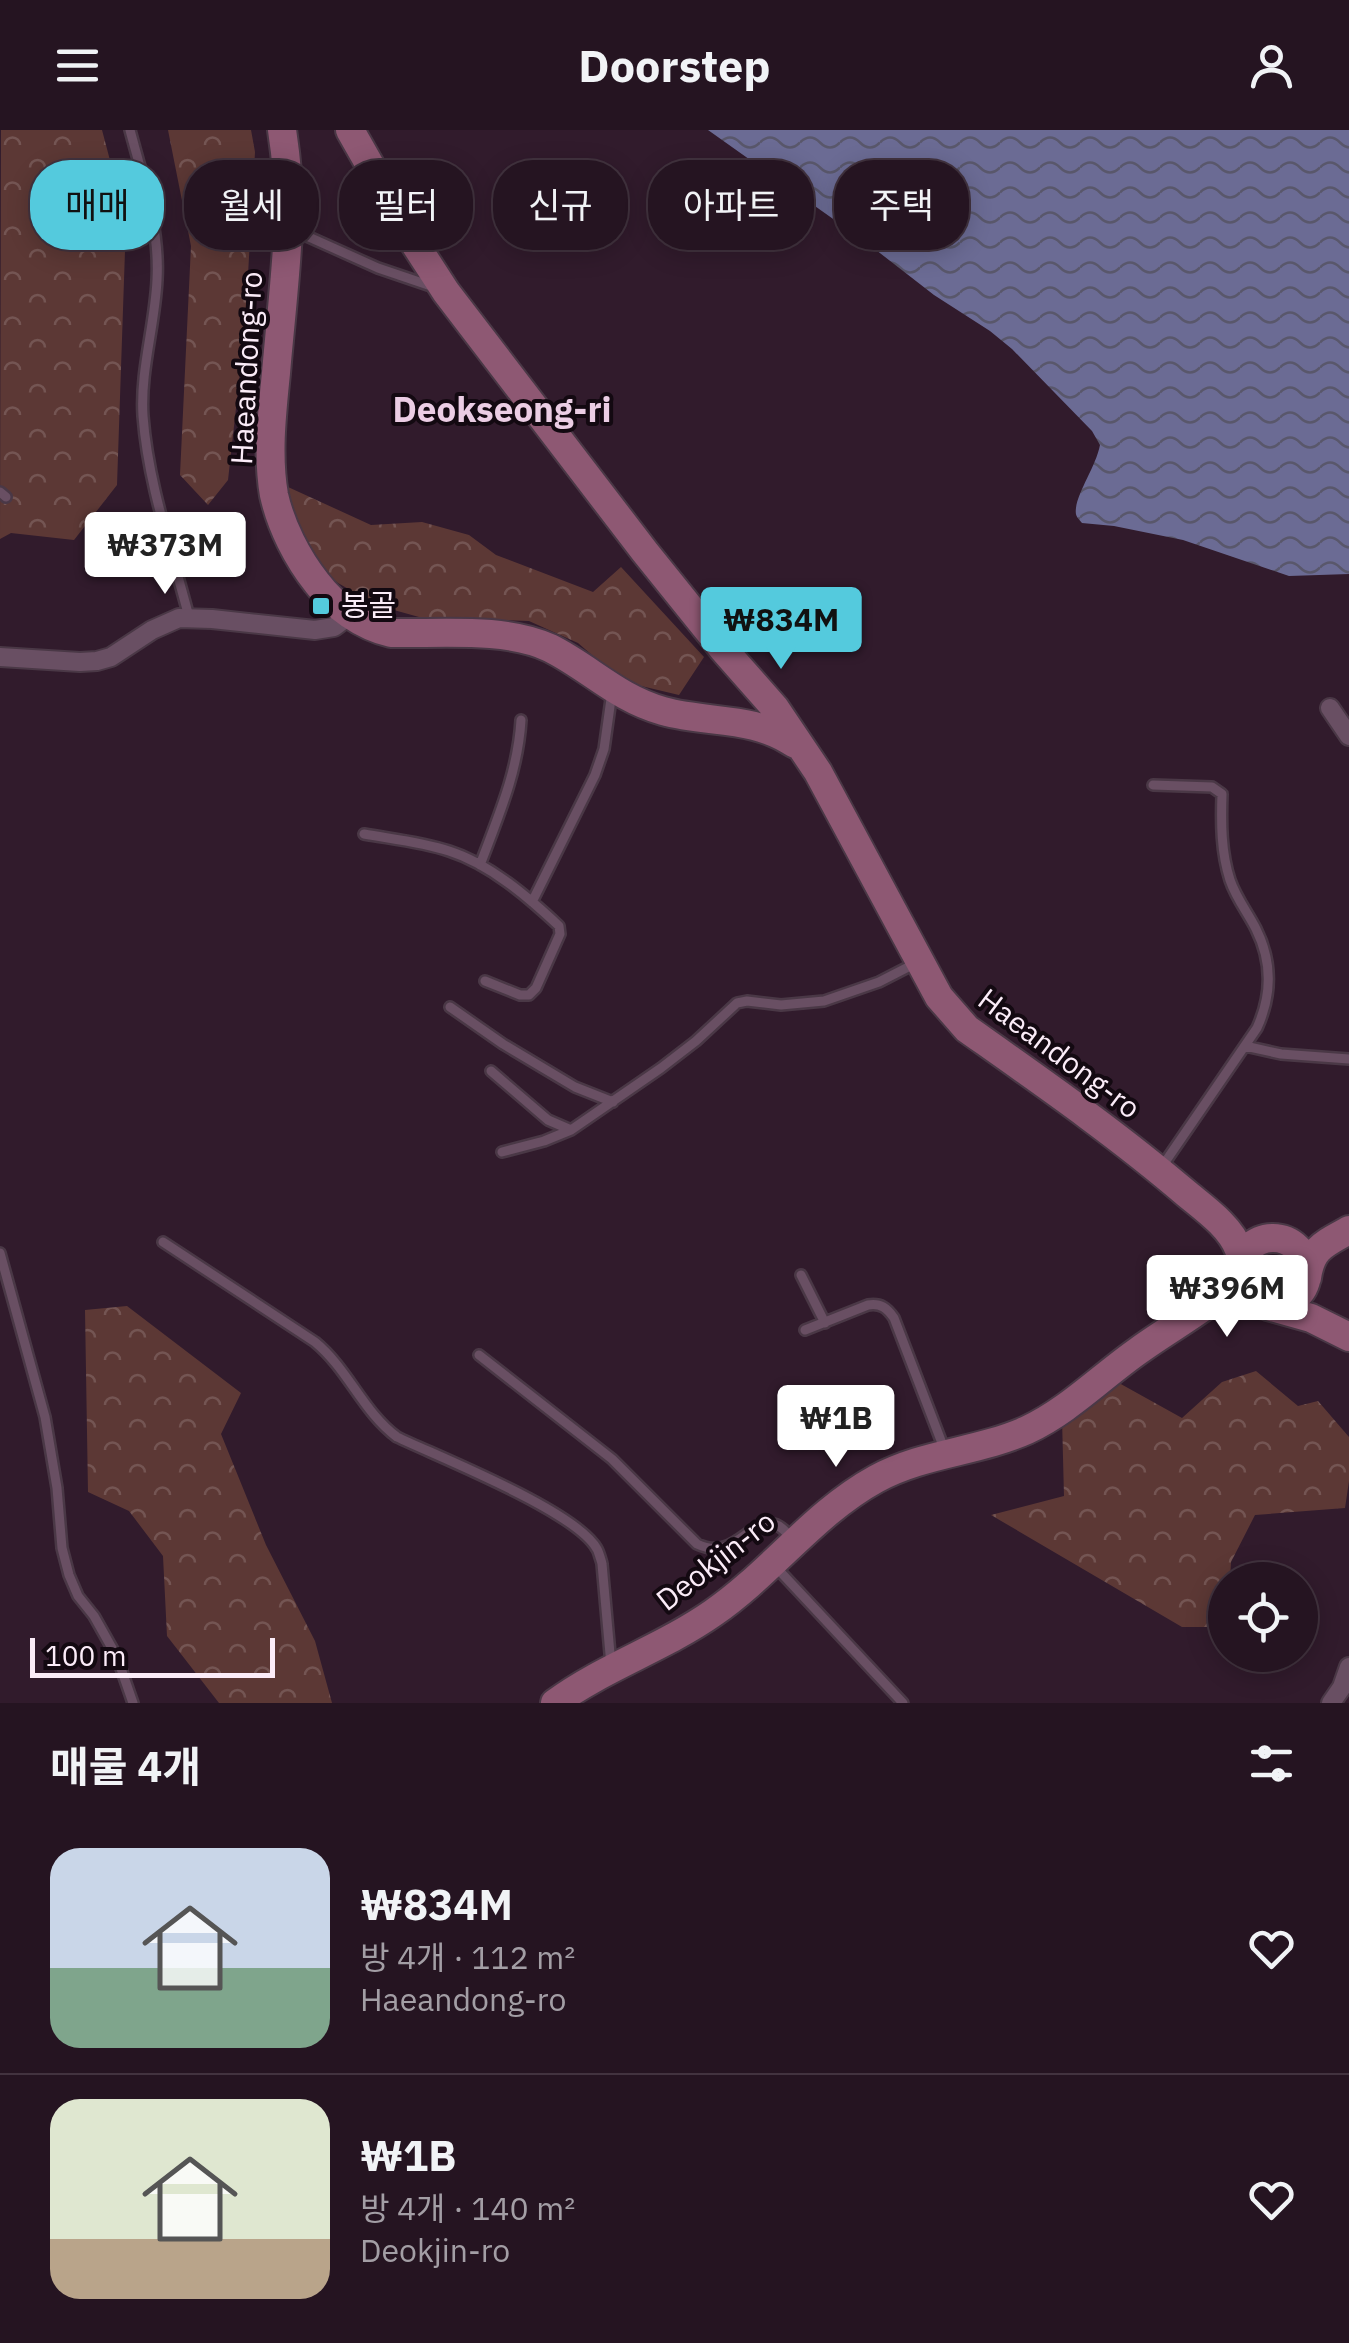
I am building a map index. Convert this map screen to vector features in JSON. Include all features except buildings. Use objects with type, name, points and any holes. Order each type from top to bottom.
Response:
[{"type":"street","name":"Haeandong-ro","points":[[282,130],[285,160]]},
{"type":"street","name":"Haeandong-ro","points":[[350,130],[446,292],[646,552],[775,708],[818,772],[939,997],[967,1029],[1160,1170],[1231,1237],[1240,1261]]},
{"type":"street","name":"Haeandong-ro","points":[[286,250],[271,425],[274,494],[290,539],[322,590],[377,630],[518,636],[551,649],[612,689],[650,707],[767,728],[794,743],[818,772]]},
{"type":"street","points":[[0,657],[98,660],[111,657],[167,622],[190,617],[315,630],[334,626],[350,614]]},
{"type":"street","points":[[705,718],[720,714],[737,696],[738,674],[731,658]]},
{"type":"street","points":[[1330,708],[1349,736]]},
{"type":"street","name":"Haeandong-ro","points":[[1202,1207],[1261,1236],[1279,1238]]},
{"type":"street","points":[[1349,1230],[1304,1242],[1279,1238],[1253,1244],[1240,1261],[1240,1282],[1245,1292],[1262,1304],[1349,1334]]},
{"type":"street","points":[[1174,1327],[1233,1309],[1282,1305],[1298,1294],[1311,1258],[1319,1248],[1349,1230]]},
{"type":"street","points":[[1279,1238],[1295,1245],[1302,1254],[1312,1292],[1349,1334]]},
{"type":"street","name":"Deokjin-ro","points":[[555,1703],[713,1613],[830,1510],[876,1479],[896,1469],[1002,1440],[1046,1420],[1225,1291],[1236,1278],[1240,1261]]},
{"type":"street","points":[[1331,1703],[1349,1667]]},
{"type":"lane","points":[[130,130],[153,220],[158,275],[144,392],[145,433],[190,617]]},
{"type":"lane","points":[[319,242],[446,292]]},
{"type":"lane","points":[[532,902],[595,775],[604,749],[612,689]]},
{"type":"lane","points":[[480,864],[509,790],[521,720]]},
{"type":"lane","points":[[1153,785],[1212,788],[1222,794],[1221,834],[1230,880],[1257,932],[1269,973],[1263,1014],[1160,1170]]},
{"type":"lane","points":[[364,834],[446,850],[480,864],[559,926],[560,934],[536,988],[529,995],[485,981]]},
{"type":"lane","points":[[502,1152],[571,1130],[696,1040],[737,1003],[824,1002],[879,982],[918,962]]},
{"type":"lane","points":[[450,1007],[575,1087],[613,1102]]},
{"type":"lane","points":[[1244,1046],[1349,1060]]},
{"type":"lane","points":[[490,1070],[548,1120],[571,1130]]},
{"type":"lane","points":[[163,1242],[330,1355],[371,1413],[397,1437],[558,1514],[588,1538],[598,1549],[602,1564],[612,1668]]},
{"type":"lane","points":[[0,1254],[45,1417],[69,1576],[117,1658],[134,1703]]},
{"type":"lane","points":[[802,1275],[825,1323]]},
{"type":"lane","points":[[805,1330],[868,1305],[888,1309],[946,1454]]},
{"type":"lane","points":[[479,1355],[612,1458],[697,1544],[707,1549],[727,1547],[765,1524],[774,1524],[795,1542]]},
{"type":"lane","points":[[772,1563],[903,1703]]},
{"type":"green space","points":[[1,130],[102,130],[110,160],[30,160],[30,250],[125,250],[117,485],[74,540],[11,533],[0,539]]},
{"type":"green space","points":[[168,130],[251,130],[255,160],[184,160],[184,211]]},
{"type":"green space","points":[[191,250],[249,250],[228,480],[208,505],[180,475]]},
{"type":"green space","points":[[288,487],[371,525],[422,522],[469,535],[496,555],[593,592],[621,567],[704,657],[679,695],[637,685],[607,668],[578,643],[529,621],[419,617],[376,605],[319,568],[299,535]]},
{"type":"green space","points":[[127,1306],[241,1393],[221,1434],[266,1545],[315,1641],[332,1703],[219,1703],[167,1636],[163,1556],[129,1511],[88,1492],[85,1310]]},
{"type":"green space","points":[[1256,1371],[1298,1406],[1318,1401],[1349,1437],[1349,1481],[1345,1508],[1255,1515],[1231,1562],[1208,1562],[1208,1627],[1182,1627],[991,1515],[1064,1496],[1062,1418],[1110,1378],[1182,1418],[1222,1382]]},
{"type":"water","points":[[708,130],[1349,130],[1349,574],[1289,576],[1183,540],[1082,523],[1076,515],[1077,501],[1100,445],[1092,431],[1012,349],[876,250],[969,250],[969,160],[834,160],[834,220],[814,205],[814,160],[750,160]]},
{"type":"place","name":"봉골","points":[[321,606]]},
{"type":"district","name":"Deokseong-ri","points":[[502,410]]}]
